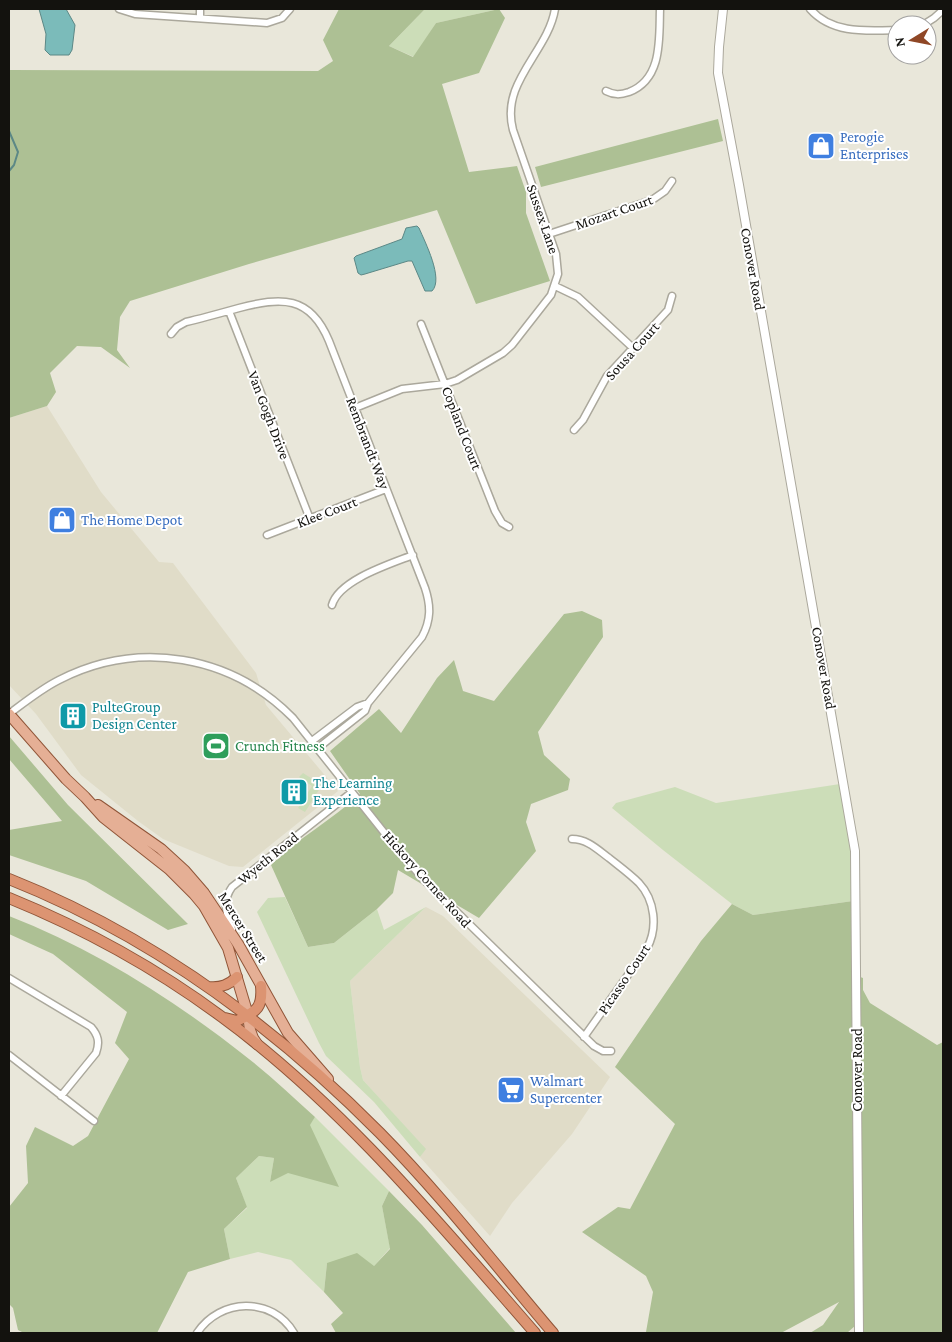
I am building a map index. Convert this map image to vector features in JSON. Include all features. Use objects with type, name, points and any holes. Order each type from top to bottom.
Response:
[{"type":"highway","points":[[9,879],[57,899],[112,926],[166,958],[248,1015],[347,1100],[416,1171],[553,1333]]},
{"type":"highway","points":[[9,898],[61,920],[118,950],[173,983],[224,1018],[261,1048],[338,1117],[427,1210],[535,1333]]},
{"type":"highway","points":[[209,987],[226,985],[237,976]]},
{"type":"highway","points":[[224,1018],[237,1021],[259,1007],[262,998],[262,986]]},
{"type":"main road","name":"Mercer Street","points":[[9,714],[66,779],[104,817],[169,869],[194,894],[222,935],[233,960],[253,1038],[261,1048]]},
{"type":"main road","name":"Mercer Street","points":[[86,797],[161,849],[185,871],[204,893],[238,944],[288,1033],[347,1100]]},
{"type":"street","points":[[119,9],[136,14],[270,22],[282,18],[290,9]]},
{"type":"street","points":[[200,9],[200,18]]},
{"type":"street","name":"Sussex Lane","points":[[355,408],[402,390],[445,384],[462,378],[489,363],[508,349],[548,300],[556,286],[558,262],[513,130],[510,106],[516,88],[551,23],[555,9]]},
{"type":"street","points":[[606,91],[614,94],[630,91],[644,82],[653,69],[659,48],[660,9]]},
{"type":"street","name":"Conover Road","points":[[723,9],[718,60],[719,85],[855,850],[859,1333]]},
{"type":"street","points":[[810,9],[822,19],[840,28],[887,30]]},
{"type":"street","name":"Mozart Court","points":[[549,234],[652,200],[662,194],[672,181]]},
{"type":"street","points":[[556,286],[578,297],[633,348]]},
{"type":"street","name":"Sousa Court","points":[[574,430],[584,420],[607,376],[668,310],[672,296]]},
{"type":"street","name":"Rembrandt Way","points":[[171,334],[182,324],[261,302],[275,300],[290,302],[316,318],[324,330],[413,555],[429,602],[430,611],[427,627],[422,637],[368,703],[363,713],[318,748]]},
{"type":"street","name":"Van Gogh Drive","points":[[229,311],[310,519]]},
{"type":"street","name":"Copland Court","points":[[420,324],[495,511],[502,523],[510,527]]},
{"type":"street","name":"Klee Court","points":[[268,535],[386,489]]},
{"type":"street","points":[[332,605],[339,592],[355,582],[374,571],[413,555]]},
{"type":"street","name":"Hickory Corner Road","points":[[9,714],[58,680],[84,670],[126,659],[174,658],[208,665],[232,674],[255,686],[282,706],[425,881],[584,1037],[603,1051],[612,1051]]},
{"type":"street","name":"Rembrandt Way","points":[[312,741],[357,707],[368,703]]},
{"type":"street","name":"Wyeth Road","points":[[238,944],[226,915],[225,904],[230,890],[352,792]]},
{"type":"street","name":"Picasso Court","points":[[572,839],[580,839],[590,843],[639,883],[649,898],[654,914],[653,932],[647,948],[584,1037]]},
{"type":"street","points":[[9,978],[91,1027],[97,1036],[96,1052],[61,1096]]},
{"type":"street","points":[[9,1055],[94,1121]]},
{"type":"street","points":[[516,1312],[527,1303]]},
{"type":"street","points":[[197,1333],[203,1324],[218,1313],[244,1305],[270,1311],[285,1322],[294,1333]]},
{"type":"shaded area","points":[[47,406],[101,492],[159,562],[173,563],[256,673],[266,705],[338,791],[243,867],[229,866],[163,839],[138,821],[81,775],[36,714],[9,685],[9,418]]},
{"type":"shaded area","points":[[426,907],[443,916],[610,1077],[572,1134],[512,1203],[490,1236],[420,1157],[425,1149],[363,1080],[360,1067],[350,981]]},
{"type":"green space","points":[[339,9],[425,9],[389,46],[413,57],[436,23],[499,9],[505,18],[479,73],[442,84],[469,172],[517,166],[526,192],[526,213],[550,281],[476,304],[437,210],[249,264],[130,301],[120,317],[117,350],[130,368],[101,347],[77,346],[50,373],[56,392],[47,406],[9,418],[9,70],[318,71],[333,61],[323,40]]},
{"type":"green space","points":[[425,9],[499,9],[436,23],[414,57],[389,46]]},
{"type":"green space","points":[[718,119],[723,141],[541,187],[535,167]]},
{"type":"green space","points":[[582,611],[602,620],[603,637],[538,732],[544,755],[570,779],[568,790],[531,804],[526,822],[536,851],[479,918],[398,870],[393,893],[377,909],[334,943],[308,947],[271,865],[292,846],[360,794],[330,751],[379,709],[401,733],[437,678],[454,660],[463,691],[494,701],[564,614]]},
{"type":"green space","points":[[9,736],[68,805],[188,924],[168,930],[86,881],[9,855],[9,830],[62,821],[9,759]]},
{"type":"green space","points":[[303,773],[322,785],[305,812],[298,808],[312,786],[299,777]]},
{"type":"green space","points":[[840,784],[852,858],[853,901],[753,915],[732,904],[612,808],[616,803],[675,787],[716,803]]},
{"type":"green space","points":[[285,897],[308,947],[334,943],[377,909],[384,930],[426,907],[350,981],[363,1080],[426,1149],[420,1157],[374,1102],[326,1056],[319,1043],[257,912],[268,898]]},
{"type":"green space","points":[[853,901],[852,974],[863,978],[863,990],[870,1003],[937,1045],[943,1042],[943,1333],[857,1333],[856,1325],[847,1333],[810,1333],[823,1325],[839,1302],[781,1333],[647,1333],[653,1292],[646,1276],[582,1232],[618,1207],[630,1209],[675,1124],[615,1067],[701,941],[732,904],[753,915]]},
{"type":"green space","points":[[9,916],[104,961],[164,997],[249,1059],[315,1117],[310,1125],[339,1187],[288,1173],[270,1182],[274,1158],[259,1156],[236,1178],[247,1207],[224,1229],[230,1259],[188,1272],[157,1333],[24,1333],[18,1330],[13,1308],[9,1304],[9,1207],[28,1183],[26,1146],[35,1127],[73,1146],[88,1136],[129,1059],[115,1043],[127,1012],[53,954],[9,934]]},
{"type":"green space","points":[[315,1117],[389,1191],[382,1206],[390,1248],[374,1266],[327,1263],[324,1292],[291,1260],[258,1252],[230,1259],[224,1229],[247,1208],[236,1178],[259,1156],[274,1158],[270,1182]]},
{"type":"green space","points":[[389,1191],[422,1225],[516,1333],[336,1333],[331,1324],[343,1313],[324,1292],[327,1263],[357,1253],[374,1266],[390,1249],[382,1206]]},
{"type":"water","points":[[39,9],[66,9],[75,25],[72,50],[69,55],[50,55],[45,50],[46,34]]},
{"type":"water","points":[[417,226],[435,269],[436,278],[432,291],[425,291],[412,261],[361,275],[358,273],[354,258],[356,256],[402,239],[406,228]]},
{"type":"waterway","points":[[9,131],[18,152],[14,165],[9,171]]},
{"type":"place","name":"Perogie Enterprises","points":[[821,146]]},
{"type":"place","name":"The Home Depot","points":[[62,520]]},
{"type":"place","name":"PulteGroup Design Center","points":[[73,716]]},
{"type":"place","name":"Crunch Fitness","points":[[216,746]]},
{"type":"place","name":"The Learning Experience","points":[[294,792]]},
{"type":"place","name":"Walmart Supercenter","points":[[511,1090]]}]
